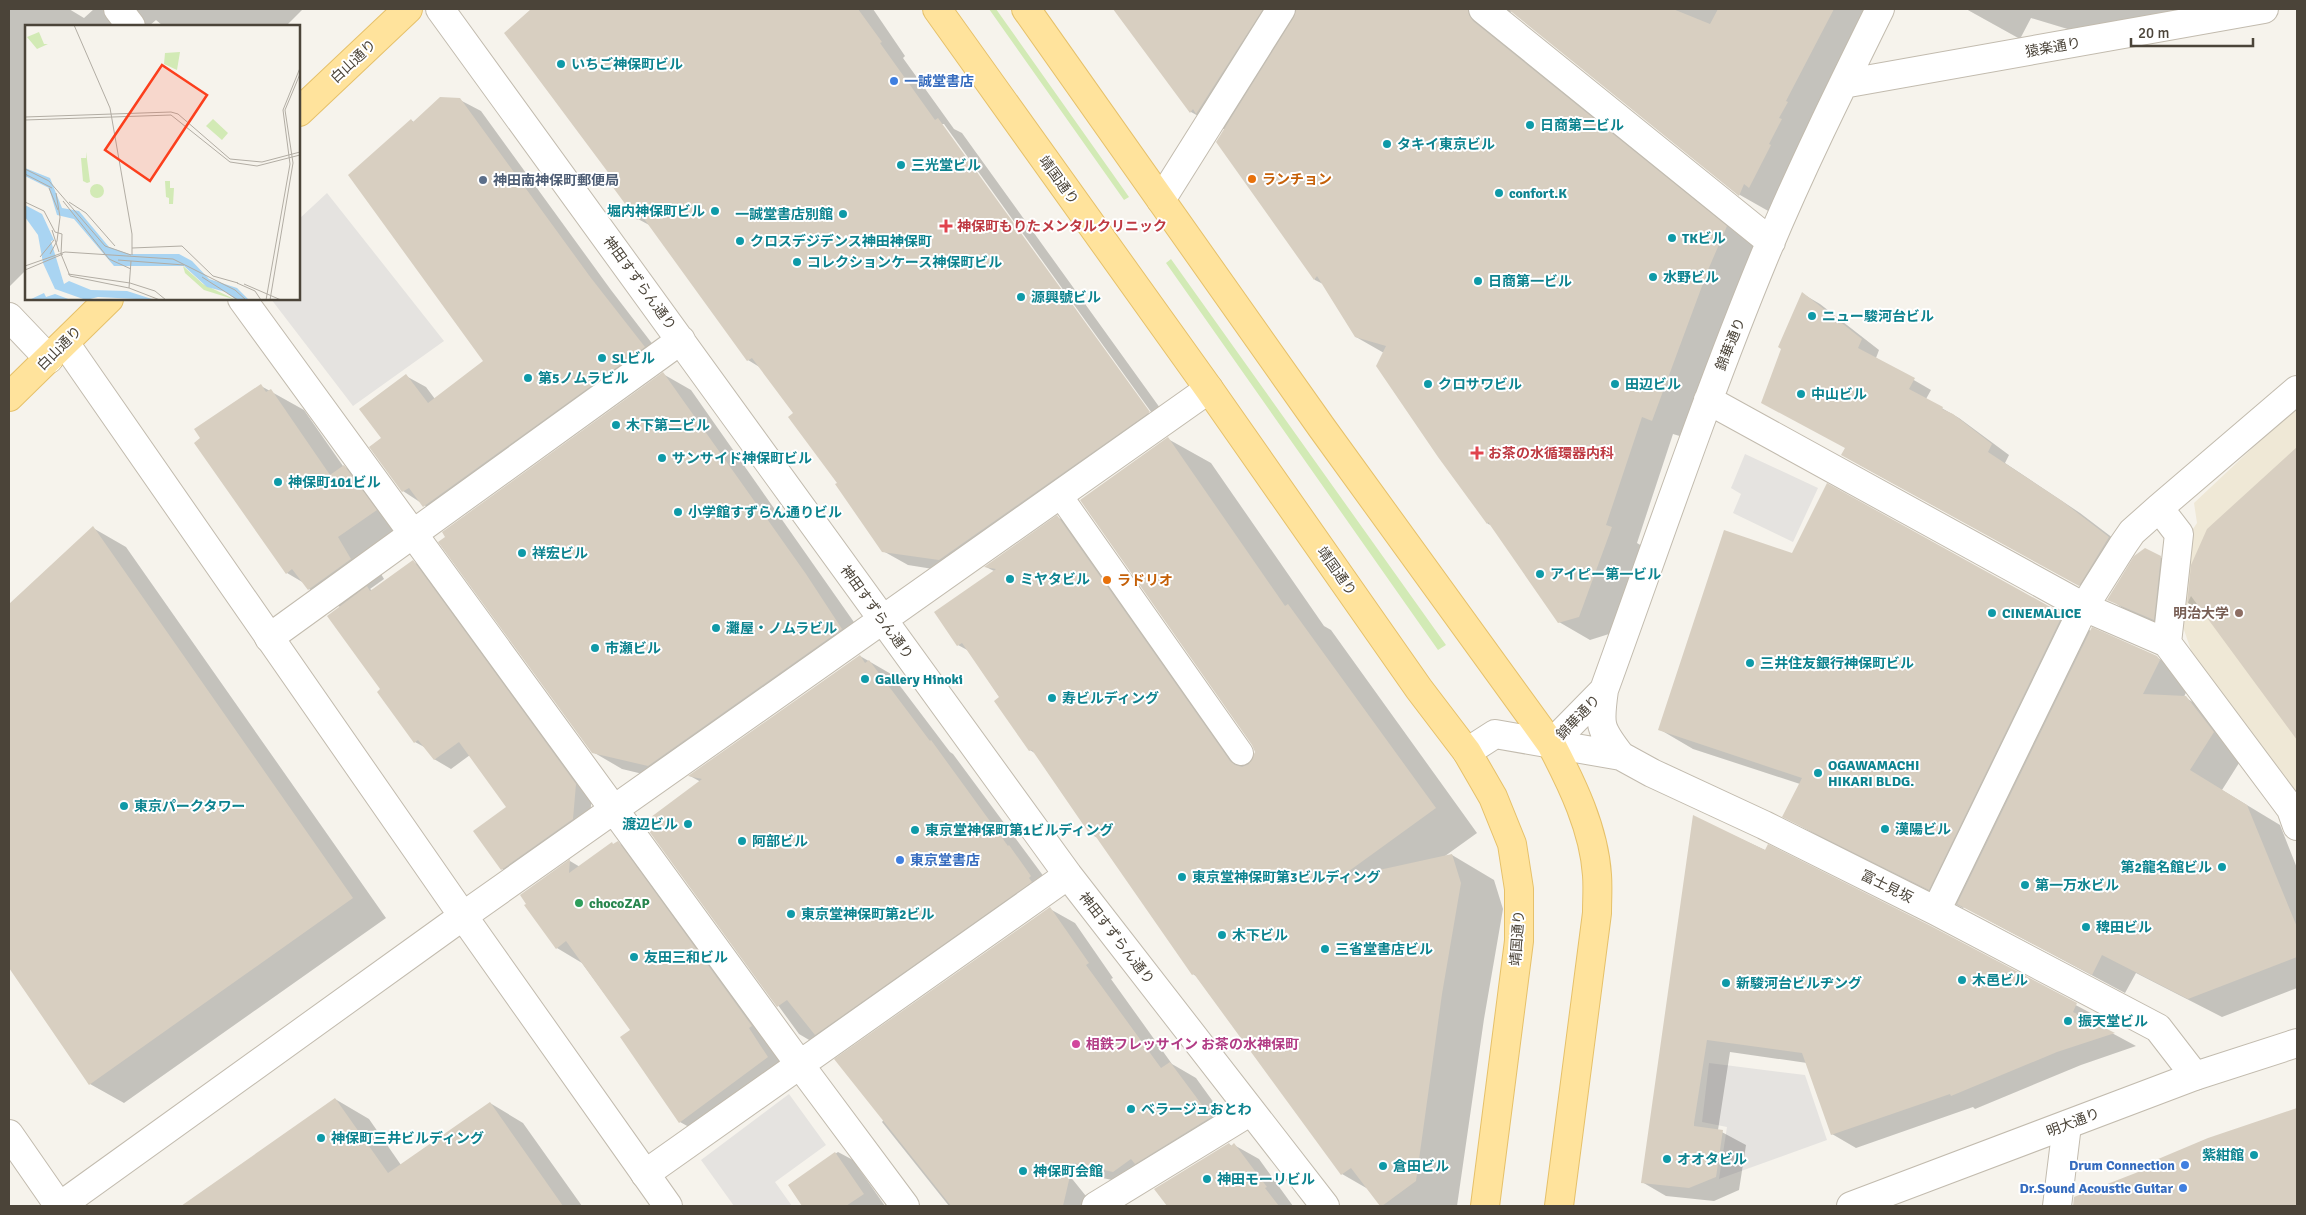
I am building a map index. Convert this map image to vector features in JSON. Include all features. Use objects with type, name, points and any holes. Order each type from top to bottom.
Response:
[{"type":"main road","name":"白山通り","points":[[300,111],[408,9]]},
{"type":"main road","name":"靖国通り","points":[[937,9],[1209,389],[1420,689],[1467,752],[1493,798],[1512,844],[1519,889],[1519,941],[1485,1206]]},
{"type":"main road","points":[[1026,9],[1160,200],[1552,744],[1576,796],[1588,829],[1597,873],[1597,913],[1559,1206]]},
{"type":"main road","name":"白山通り","points":[[9,397],[108,300]]},
{"type":"street","points":[[118,9],[130,25]]},
{"type":"street","name":"神田すずらん通り","points":[[440,9],[1068,875],[1325,1206]]},
{"type":"street","points":[[1160,200],[1281,9]]},
{"type":"street","points":[[1483,9],[1771,242]]},
{"type":"street","name":"錦華通り","points":[[1621,756],[1608,739],[1600,720],[1604,690],[1708,400],[1771,242],[1843,84],[1880,9]]},
{"type":"street","name":"猿楽通り","points":[[1843,84],[2264,9]]},
{"type":"street","points":[[243,300],[613,810],[905,1206]]},
{"type":"street","points":[[9,316],[57,351],[269,638],[668,1206]]},
{"type":"street","points":[[269,638],[681,340]]},
{"type":"street","points":[[9,1134],[59,1206],[463,916],[1209,389]]},
{"type":"street","points":[[1936,911],[2084,607],[2132,532],[2297,390]]},
{"type":"street","points":[[1708,400],[2084,607],[2167,643],[2291,809],[2297,826]]},
{"type":"street","points":[[1059,494],[1241,753]]},
{"type":"street","points":[[2158,508],[2179,534],[2167,643]]},
{"type":"street","name":"錦華通り","points":[[1552,744],[1604,690]]},
{"type":"street","name":"富士見坂","points":[[1467,752],[1495,734],[1621,756],[1652,773],[1764,825],[1936,911],[2158,1028],[2195,1076]]},
{"type":"street","points":[[645,1174],[1068,875]]},
{"type":"street","name":"明大通り","points":[[1851,1206],[2195,1076],[2297,1043]]},
{"type":"street","points":[[1096,1206],[1251,1111]]},
{"type":"street","points":[[2056,1206],[2066,1125]]},
{"type":"shaded area","points":[[327,193],[444,341],[353,406],[272,300],[300,300],[300,218]]},
{"type":"shaded area","name":"明治大学","points":[[2297,406],[2297,799],[2193,656],[2183,627],[2187,538],[2197,523],[2194,503]]},
{"type":"shaded area","points":[[1745,454],[1818,488],[1793,542],[1733,513],[1741,494],[1731,488]]},
{"type":"shaded area","points":[[1709,1063],[1805,1075],[1827,1140],[1719,1179],[1727,1127],[1702,1122]]},
{"type":"shaded area","points":[[789,1094],[826,1145],[775,1182],[792,1206],[734,1206],[701,1160]]},
{"type":"green space","points":[[989,9],[996,9],[1129,197],[1124,200]]},
{"type":"green space","points":[[1171,259],[1446,645],[1438,650],[1166,263]]},
{"type":"building","points":[[531,9],[858,9],[935,120],[938,118],[1150,412],[939,560],[882,552],[835,484],[837,483],[788,417],[793,413],[752,358],[747,361],[642,216],[637,220],[609,182],[613,179],[504,33]]},
{"type":"building","points":[[1113,9],[1263,9],[1196,114],[1193,109],[1190,113]]},
{"type":"building","points":[[1296,9],[1468,9],[1473,21],[1727,226],[1708,270],[1652,421],[1642,417],[1606,525],[1612,527],[1579,617],[1558,623],[1488,522],[1487,524],[1438,457],[1376,366],[1386,346],[1355,337],[1317,276],[1314,280],[1216,142],[1294,17]]},
{"type":"building","points":[[1508,9],[1673,9],[1710,24],[1718,9],[1834,9],[1786,101],[1788,102],[1779,118],[1782,119],[1769,144],[1771,145],[1749,188],[1744,184],[1739,196]]},
{"type":"building","points":[[440,97],[460,98],[591,278],[645,347],[423,507],[409,488],[402,492],[369,447],[381,438],[359,409],[406,374],[428,403],[483,361],[348,175],[411,119],[413,122]]},
{"type":"building","points":[[1802,292],[1862,339],[1858,348],[1915,378],[1909,389],[1953,414],[1992,444],[1988,452],[2062,501],[2109,537],[2079,586],[1841,455],[1845,448],[1761,403],[1781,349],[1778,347]]},
{"type":"building","points":[[663,372],[806,574],[842,629],[648,766],[592,753],[438,542],[445,537],[442,532]]},
{"type":"building","name":"神保町101ビル","points":[[261,384],[266,392],[271,389],[330,475],[344,465],[377,510],[338,537],[351,559],[308,590],[292,569],[286,574],[194,443],[200,438],[194,429]]},
{"type":"building","points":[[1168,437],[1285,606],[1288,604],[1436,808],[1338,879],[1452,854],[1461,883],[1442,994],[1416,1181],[1382,1206],[1380,1206],[1351,1168],[1341,1175],[1194,974],[1192,975],[1094,834],[1091,836],[1032,750],[1029,751],[994,701],[999,697],[962,643],[957,646],[934,612],[996,569],[984,567],[1057,515],[1230,761],[1242,767],[1249,764],[1255,752],[1252,745],[1080,500]]},
{"type":"building","name":"明治大学","points":[[2297,447],[2297,740],[2191,596],[2187,604],[2191,565],[2207,529]]},
{"type":"building","points":[[1827,483],[2063,614],[1929,890],[1782,817],[1802,778],[1658,730],[1724,530],[1792,553]]},
{"type":"building","name":"東京パークタワー","points":[[93,526],[353,898],[89,1085],[9,968],[9,604]]},
{"type":"building","points":[[2145,548],[2161,556],[2154,620],[2107,600],[2134,556]]},
{"type":"building","points":[[413,560],[576,784],[573,819],[501,870],[473,831],[506,807],[459,742],[434,760],[418,740],[414,743],[377,692],[380,689],[327,616],[367,586],[370,591]]},
{"type":"building","points":[[2092,627],[2157,656],[2160,660],[2143,694],[2186,696],[2214,732],[2190,770],[2247,805],[2297,927],[2297,957],[2188,999],[2102,955],[2092,975],[1957,904]]},
{"type":"building","points":[[860,655],[865,663],[869,660],[931,740],[1009,845],[1031,876],[1029,878],[1032,882],[815,1035],[787,1000],[777,1007],[643,823],[702,779],[688,776]]},
{"type":"building","points":[[1693,815],[1765,850],[1768,844],[1929,925],[2077,1003],[2073,1012],[2115,1033],[2057,1052],[1951,1096],[1950,1094],[1831,1135],[1802,1053],[1707,1040],[1694,1126],[1723,1130],[1716,1177],[1689,1188],[1641,1183]]},
{"type":"building","points":[[618,841],[752,1026],[749,1028],[768,1057],[679,1123],[620,1037],[630,1030],[566,941],[556,949],[524,905],[526,904],[520,895],[570,859],[569,873],[612,842],[613,844]]},
{"type":"building","points":[[1050,907],[1089,963],[1086,965],[1161,1068],[1170,1062],[1211,1117],[1135,1164],[1131,1159],[1113,1172],[1073,1163],[1063,1206],[951,1206],[834,1059]]},
{"type":"building","name":"神保町三井ビルディング","points":[[335,1098],[388,1173],[490,1102],[563,1206],[181,1206]]},
{"type":"building","points":[[2297,1108],[2297,1206],[2073,1206],[2074,1197],[2151,1167],[2151,1162],[2208,1138]]},
{"type":"building","points":[[1229,1143],[1231,1146],[1234,1143],[1279,1206],[1167,1206],[1154,1189]]},
{"type":"building","points":[[835,1152],[864,1194],[846,1206],[802,1206],[788,1185]]},
{"type":"place","name":"いちご神保町ビル","points":[[561,64]]},
{"type":"place","name":"一誠堂書店","points":[[894,81]]},
{"type":"place","name":"日商第二ビル","points":[[1530,125]]},
{"type":"place","name":"タキイ東京ビル","points":[[1387,144]]},
{"type":"place","name":"三光堂ビル","points":[[901,165]]},
{"type":"place","name":"ランチョン","points":[[1252,179]]},
{"type":"place","name":"神田南神保町郵便局","points":[[483,180]]},
{"type":"place","name":"confort.K","points":[[1499,193]]},
{"type":"place","name":"堀内神保町ビル","points":[[715,211]]},
{"type":"place","name":"一誠堂書店別館","points":[[843,214]]},
{"type":"place","name":"神保町もりたメンタルクリニック","points":[[946,226]]},
{"type":"place","name":"TKビル","points":[[1672,238]]},
{"type":"place","name":"クロスデジデンス神田神保町","points":[[740,241]]},
{"type":"place","name":"コレクションケース神保町ビル","points":[[797,262]]},
{"type":"place","name":"水野ビル","points":[[1653,277]]},
{"type":"place","name":"日商第一ビル","points":[[1478,281]]},
{"type":"place","name":"源興號ビル","points":[[1021,297]]},
{"type":"place","name":"ニュー駿河台ビル","points":[[1812,316]]},
{"type":"place","name":"SLビル","points":[[602,358]]},
{"type":"place","name":"第5ノムラビル","points":[[528,378]]},
{"type":"place","name":"クロサワビル","points":[[1428,384]]},
{"type":"place","name":"田辺ビル","points":[[1615,384]]},
{"type":"place","name":"中山ビル","points":[[1801,394]]},
{"type":"place","name":"木下第二ビル","points":[[616,425]]},
{"type":"place","name":"お茶の水循環器内科","points":[[1477,453]]},
{"type":"place","name":"サンサイド神保町ビル","points":[[662,458]]},
{"type":"place","name":"神保町101ビル","points":[[278,482]]},
{"type":"place","name":"小学館すずらん通りビル","points":[[678,512]]},
{"type":"place","name":"祥宏ビル","points":[[522,553]]},
{"type":"place","name":"アイピー第一ビル","points":[[1540,574]]},
{"type":"place","name":"ミヤタビル","points":[[1010,579]]},
{"type":"place","name":"ラドリオ","points":[[1107,580]]},
{"type":"place","name":"CINEMALICE","points":[[1992,613]]},
{"type":"place","name":"明治大学","points":[[2239,613]]},
{"type":"place","name":"灘屋・ノムラビル","points":[[716,628]]},
{"type":"place","name":"市瀬ビル","points":[[595,648]]},
{"type":"place","name":"三井住友銀行神保町ビル","points":[[1750,663]]},
{"type":"place","name":"Gallery Hinoki","points":[[865,679]]},
{"type":"place","name":"寿ビルディング","points":[[1052,698]]},
{"type":"place","name":"OGAWAMACHI HIKARI BLDG.","points":[[1818,773]]},
{"type":"place","name":"東京パークタワー","points":[[124,806]]},
{"type":"place","name":"渡辺ビル","points":[[688,824]]},
{"type":"place","name":"漢陽ビル","points":[[1885,829]]},
{"type":"place","name":"東京堂神保町第1ビルディング","points":[[915,830]]},
{"type":"place","name":"阿部ビル","points":[[742,841]]},
{"type":"place","name":"東京堂書店","points":[[900,860]]},
{"type":"place","name":"第2龍名館ビル","points":[[2222,867]]},
{"type":"place","name":"東京堂神保町第3ビルディング","points":[[1182,877]]},
{"type":"place","name":"第一万水ビル","points":[[2025,885]]},
{"type":"place","name":"chocoZAP","points":[[579,903]]},
{"type":"place","name":"東京堂神保町第2ビル","points":[[791,914]]},
{"type":"place","name":"稗田ビル","points":[[2086,927]]},
{"type":"place","name":"木下ビル","points":[[1222,935]]},
{"type":"place","name":"三省堂書店ビル","points":[[1325,949]]},
{"type":"place","name":"友田三和ビル","points":[[634,957]]},
{"type":"place","name":"木邑ビル","points":[[1962,980]]},
{"type":"place","name":"新駿河台ビルヂング","points":[[1726,983]]},
{"type":"place","name":"振天堂ビル","points":[[2068,1021]]},
{"type":"place","name":"相鉄フレッサイン お茶の水神保町","points":[[1076,1044]]},
{"type":"place","name":"ベラージュおとわ","points":[[1131,1109]]},
{"type":"place","name":"神保町三井ビルディング","points":[[321,1138]]},
{"type":"place","name":"紫紺館","points":[[2254,1155]]},
{"type":"place","name":"オオタビル","points":[[1667,1159]]},
{"type":"place","name":"Drum Connection","points":[[2185,1165]]},
{"type":"place","name":"倉田ビル","points":[[1383,1166]]},
{"type":"place","name":"神保町会館","points":[[1023,1171]]},
{"type":"place","name":"神田モーリビル","points":[[1207,1179]]},
{"type":"place","name":"Dr.Sound Acoustic Guitar","points":[[2183,1188]]}]
